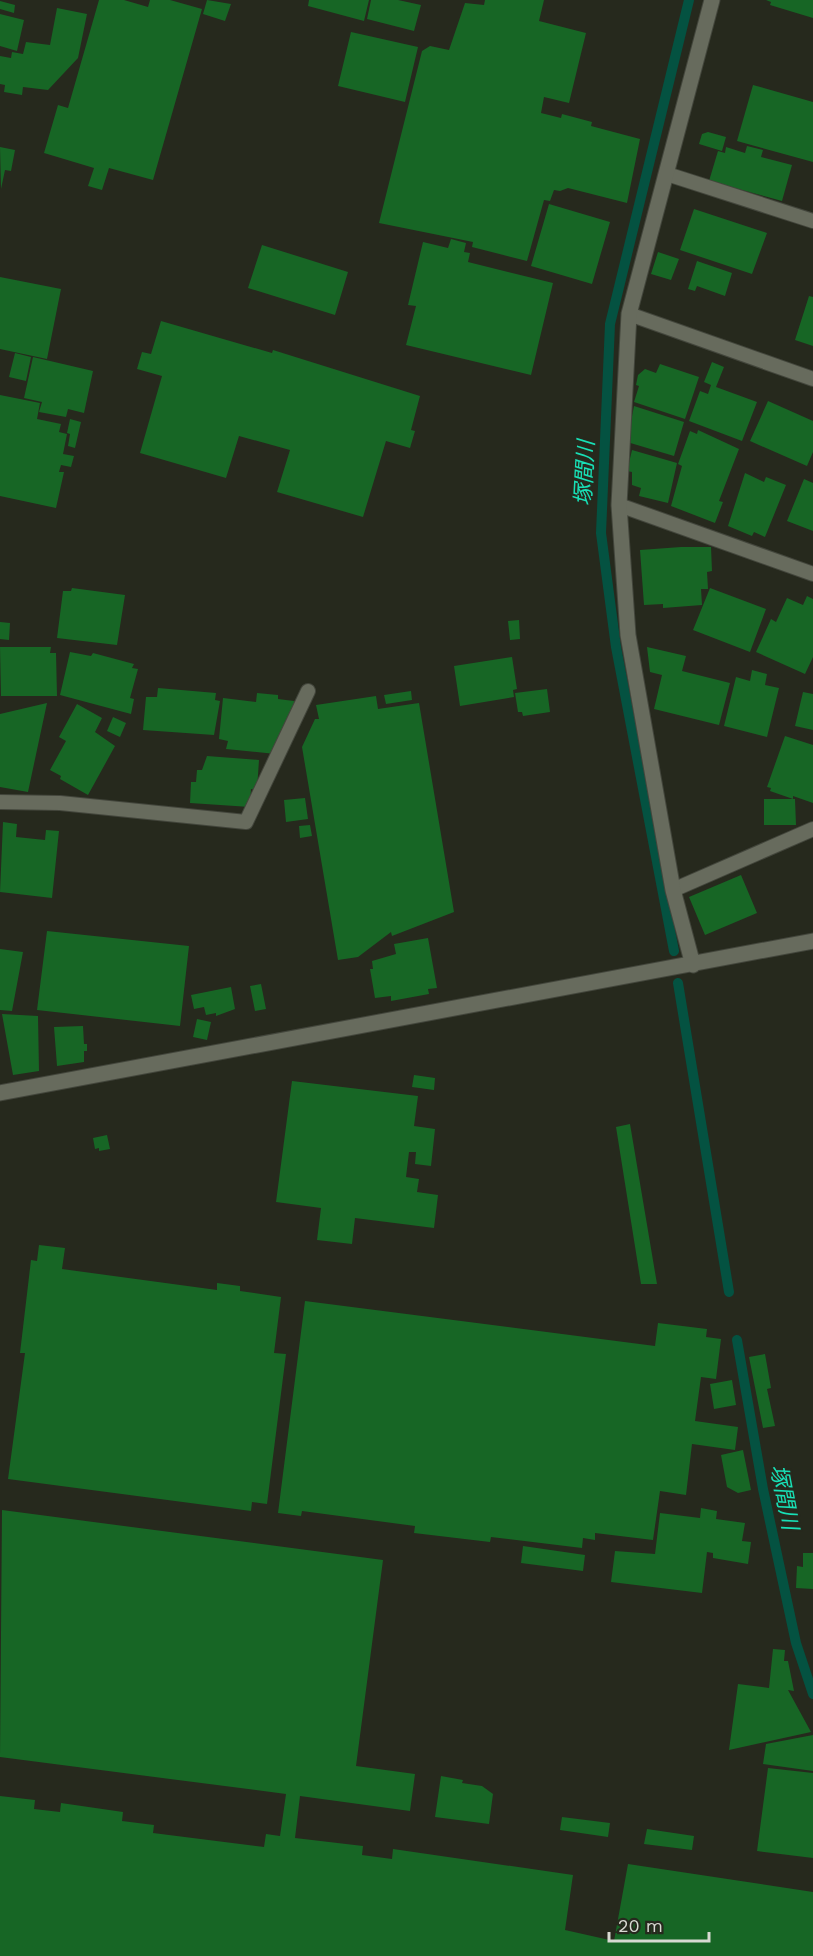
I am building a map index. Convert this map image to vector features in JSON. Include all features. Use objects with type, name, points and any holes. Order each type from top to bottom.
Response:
[{"type":"street","points":[[693,965],[673,890],[628,635],[619,505],[629,314],[712,0]]},
{"type":"street","points":[[0,1093],[813,941]]},
{"type":"lane","points":[[667,174],[813,220]]},
{"type":"lane","points":[[629,314],[813,379]]},
{"type":"lane","points":[[619,505],[813,574]]},
{"type":"lane","points":[[0,802],[60,803],[246,822],[308,691]]},
{"type":"lane","points":[[673,890],[813,829]]},
{"type":"building","points":[[99,0],[124,0],[148,7],[150,0],[170,0],[202,9],[153,180],[109,168],[102,190],[88,186],[94,168],[44,153],[58,105],[68,108]]},
{"type":"building","points":[[207,0],[231,4],[225,21],[203,14]]},
{"type":"building","points":[[309,0],[369,0],[364,21],[308,6]]},
{"type":"building","points":[[371,0],[398,0],[421,5],[414,31],[367,19]]},
{"type":"building","points":[[485,0],[544,0],[539,21],[586,33],[569,103],[544,97],[541,113],[561,118],[562,114],[592,122],[591,126],[640,139],[627,203],[568,188],[560,191],[554,190],[550,201],[544,200],[527,261],[472,247],[473,242],[379,223],[422,51],[430,46],[449,50],[465,3],[484,5]]},
{"type":"building","points":[[766,0],[813,0],[813,18],[770,5],[771,2]]},
{"type":"building","points":[[0,1],[15,5],[14,13],[0,9]]},
{"type":"building","points":[[57,8],[87,14],[78,58],[48,90],[23,87],[22,95],[4,92],[5,85],[0,84],[0,56],[11,58],[12,52],[23,54],[26,42],[50,45]]},
{"type":"building","points":[[0,14],[24,20],[17,51],[0,46]]},
{"type":"building","points":[[351,32],[418,47],[405,102],[338,86]]},
{"type":"building","points":[[753,85],[813,102],[813,162],[737,141]]},
{"type":"building","points":[[708,132],[726,137],[722,151],[699,144],[702,134]]},
{"type":"building","points":[[747,146],[763,150],[761,157],[792,165],[782,201],[709,181],[718,151],[725,153],[726,147],[745,153]]},
{"type":"building","points":[[0,147],[15,150],[11,171],[5,170],[1,189]]},
{"type":"building","points":[[549,204],[610,222],[592,284],[531,266]]},
{"type":"building","points":[[694,209],[767,233],[752,274],[680,250]]},
{"type":"building","points":[[451,239],[466,243],[464,252],[470,253],[468,262],[553,283],[531,375],[406,345],[416,306],[408,305],[423,242],[448,248]]},
{"type":"building","points":[[262,245],[348,272],[335,315],[248,288]]},
{"type":"building","points":[[658,252],[679,259],[671,280],[651,274]]},
{"type":"building","points":[[697,261],[732,273],[725,296],[697,286],[695,291],[688,289]]},
{"type":"building","points":[[0,277],[61,289],[47,359],[0,349]]},
{"type":"building","points":[[809,296],[813,297],[813,346],[795,340]]},
{"type":"building","points":[[161,321],[272,353],[273,350],[420,396],[411,430],[415,431],[410,448],[386,441],[363,517],[277,492],[290,450],[239,436],[226,478],[140,453],[162,376],[137,369],[142,352],[151,354]]},
{"type":"building","points":[[15,353],[31,357],[26,381],[9,377]]},
{"type":"building","points":[[33,357],[93,371],[84,413],[68,409],[66,417],[39,412],[42,402],[24,398]]},
{"type":"building","points":[[712,362],[724,367],[716,387],[757,402],[742,441],[689,421],[700,391],[708,394],[711,385],[704,382]]},
{"type":"building","points":[[660,364],[699,377],[685,419],[634,402],[639,386],[636,385],[638,375],[645,369],[656,373]]},
{"type":"building","points":[[0,395],[40,403],[37,419],[61,424],[59,432],[67,434],[63,454],[74,456],[71,467],[61,465],[59,472],[64,472],[56,508],[0,496]]},
{"type":"building","points":[[768,401],[813,421],[813,452],[807,466],[750,441]]},
{"type":"building","points":[[634,406],[684,422],[674,456],[627,442]]},
{"type":"building","points":[[70,419],[81,422],[75,448],[68,446],[70,434],[67,433]]},
{"type":"building","points":[[698,430],[739,449],[719,501],[723,502],[715,523],[671,506],[682,466],[678,464],[690,431],[697,434]]},
{"type":"building","points":[[632,450],[677,463],[668,503],[639,496],[641,488],[632,485],[632,472],[627,471]]},
{"type":"building","points":[[745,473],[764,482],[766,477],[786,485],[765,537],[754,532],[752,536],[728,526]]},
{"type":"building","points":[[804,479],[813,483],[813,531],[787,521]]},
{"type":"building","points":[[711,547],[712,571],[707,572],[708,589],[701,589],[702,605],[663,608],[663,604],[644,605],[640,550]]},
{"type":"building","points":[[72,588],[125,595],[117,645],[57,638],[63,591],[71,591]]},
{"type":"building","points":[[710,588],[766,609],[750,652],[693,630]]},
{"type":"building","points":[[807,596],[813,599],[813,657],[805,674],[756,652],[771,619],[776,622],[787,598],[803,605]]},
{"type":"building","points":[[519,620],[520,639],[510,640],[508,621]]},
{"type":"building","points":[[0,622],[10,623],[9,640],[0,639]]},
{"type":"building","points":[[0,647],[51,647],[50,653],[56,653],[57,696],[1,696]]},
{"type":"building","points":[[647,647],[686,656],[682,671],[730,683],[719,725],[654,709],[662,675],[650,672]]},
{"type":"building","points":[[70,652],[91,656],[93,653],[134,664],[132,668],[138,669],[130,698],[134,699],[131,714],[60,695]]},
{"type":"building","points":[[512,657],[517,689],[513,690],[514,697],[460,706],[454,666]]},
{"type":"building","points":[[752,670],[767,674],[765,685],[779,688],[767,737],[724,726],[736,677],[750,681]]},
{"type":"building","points":[[158,688],[216,693],[215,700],[220,701],[214,735],[143,730],[146,697],[157,697]]},
{"type":"building","points":[[547,689],[550,712],[523,716],[522,712],[518,712],[515,693]]},
{"type":"building","points":[[411,691],[412,700],[386,704],[384,695]]},
{"type":"building","points":[[803,692],[813,694],[813,730],[795,726]]},
{"type":"building","points":[[257,693],[278,695],[278,699],[294,701],[294,716],[276,754],[226,749],[228,741],[219,739],[223,698],[256,702]]},
{"type":"building","points":[[376,696],[378,709],[419,703],[454,912],[392,936],[391,932],[358,957],[338,960],[302,747],[315,719],[319,719],[316,705]]},
{"type":"building","points":[[47,703],[28,792],[0,787],[0,714]]},
{"type":"building","points":[[77,704],[102,718],[95,732],[115,746],[88,795],[60,779],[61,776],[50,770],[66,741],[59,737]]},
{"type":"building","points":[[113,717],[126,723],[120,737],[107,731]]},
{"type":"building","points":[[785,736],[813,745],[813,803],[770,791],[771,788],[767,787]]},
{"type":"building","points":[[207,756],[259,760],[257,790],[251,789],[250,807],[190,803],[191,782],[196,782],[197,770],[202,770]]},
{"type":"building","points":[[305,798],[308,819],[286,822],[284,800]]},
{"type":"building","points":[[764,799],[795,799],[796,825],[764,825]]},
{"type":"building","points":[[3,822],[17,824],[16,837],[45,840],[46,830],[59,831],[52,898],[0,892]]},
{"type":"building","points":[[310,825],[312,836],[300,838],[299,826]]},
{"type":"building","points":[[741,875],[757,913],[705,935],[689,897]]},
{"type":"building","points":[[47,931],[189,946],[180,1026],[37,1010]]},
{"type":"building","points":[[428,938],[437,988],[428,989],[429,994],[391,1001],[391,996],[375,998],[370,969],[373,969],[372,961],[396,954],[394,944]]},
{"type":"building","points":[[0,949],[23,952],[12,1011],[0,1010]]},
{"type":"building","points":[[261,984],[266,1009],[255,1011],[250,986]]},
{"type":"building","points":[[231,987],[235,1009],[216,1016],[216,1013],[206,1015],[204,1007],[194,1009],[191,995]]},
{"type":"building","points":[[2,1014],[38,1016],[39,1071],[13,1075]]},
{"type":"building","points":[[197,1019],[211,1022],[207,1040],[193,1037]]},
{"type":"building","points":[[83,1026],[84,1044],[87,1044],[87,1051],[84,1051],[84,1062],[57,1066],[54,1027]]},
{"type":"building","points":[[414,1075],[435,1078],[434,1090],[412,1087]]},
{"type":"building","points":[[292,1081],[418,1096],[414,1126],[435,1129],[431,1166],[415,1164],[416,1152],[409,1152],[406,1177],[419,1179],[417,1192],[438,1195],[434,1228],[355,1218],[352,1244],[317,1240],[321,1208],[276,1202]]},
{"type":"building","points":[[630,1124],[657,1284],[641,1284],[616,1127]]},
{"type":"building","points":[[107,1135],[110,1149],[99,1151],[99,1148],[95,1149],[93,1138]]},
{"type":"building","points":[[39,1245],[65,1248],[62,1269],[217,1290],[217,1283],[240,1286],[240,1291],[281,1297],[274,1353],[286,1354],[267,1504],[252,1502],[251,1511],[8,1479],[25,1353],[20,1353],[31,1260],[37,1261]]},
{"type":"building","points":[[305,1301],[655,1346],[658,1323],[707,1329],[706,1337],[721,1339],[716,1379],[701,1377],[695,1421],[738,1427],[735,1450],[692,1444],[686,1495],[660,1491],[653,1540],[595,1533],[595,1540],[583,1538],[582,1548],[491,1537],[490,1542],[414,1533],[415,1526],[302,1511],[301,1516],[278,1513]]},
{"type":"building","points":[[765,1354],[771,1388],[767,1389],[775,1426],[763,1428],[749,1357]]},
{"type":"building","points":[[732,1380],[736,1405],[714,1409],[710,1384]]},
{"type":"building","points":[[743,1450],[751,1490],[738,1493],[727,1487],[721,1455]]},
{"type":"building","points":[[701,1508],[717,1511],[716,1519],[745,1523],[742,1541],[751,1542],[748,1564],[713,1558],[713,1553],[707,1552],[702,1593],[611,1582],[615,1551],[655,1554],[660,1513],[700,1518]]},
{"type":"building","points":[[2,1510],[383,1560],[356,1766],[415,1774],[410,1811],[300,1796],[295,1838],[363,1846],[362,1855],[392,1859],[393,1849],[573,1875],[565,1930],[614,1941],[628,1864],[813,1892],[813,1956],[0,1956],[0,1796],[35,1800],[34,1809],[60,1812],[61,1803],[123,1812],[122,1821],[154,1825],[153,1833],[264,1847],[266,1834],[280,1836],[286,1794],[0,1757]]},
{"type":"building","points":[[523,1546],[585,1555],[583,1571],[521,1563]]},
{"type":"building","points":[[803,1553],[813,1553],[813,1589],[796,1588],[797,1566],[803,1567]]},
{"type":"building","points":[[773,1649],[785,1650],[784,1661],[788,1661],[794,1691],[788,1690],[811,1732],[729,1750],[738,1684],[769,1688]]},
{"type":"building","points":[[813,1735],[813,1771],[763,1764],[766,1744]]},
{"type":"building","points":[[768,1768],[813,1773],[813,1858],[757,1851]]},
{"type":"building","points":[[441,1776],[463,1780],[462,1783],[482,1786],[493,1794],[489,1824],[435,1817]]},
{"type":"building","points":[[562,1817],[610,1823],[608,1837],[560,1830]]},
{"type":"building","points":[[647,1829],[694,1836],[692,1850],[644,1844]]},
{"type":"waterway","name":"塚間川","points":[[674,951],[616,647],[601,533],[610,324],[689,0]]},
{"type":"waterway","name":"塚間川","points":[[678,983],[729,1292]]},
{"type":"waterway","name":"塚間川","points":[[737,1340],[763,1489],[796,1643],[813,1694]]}]
